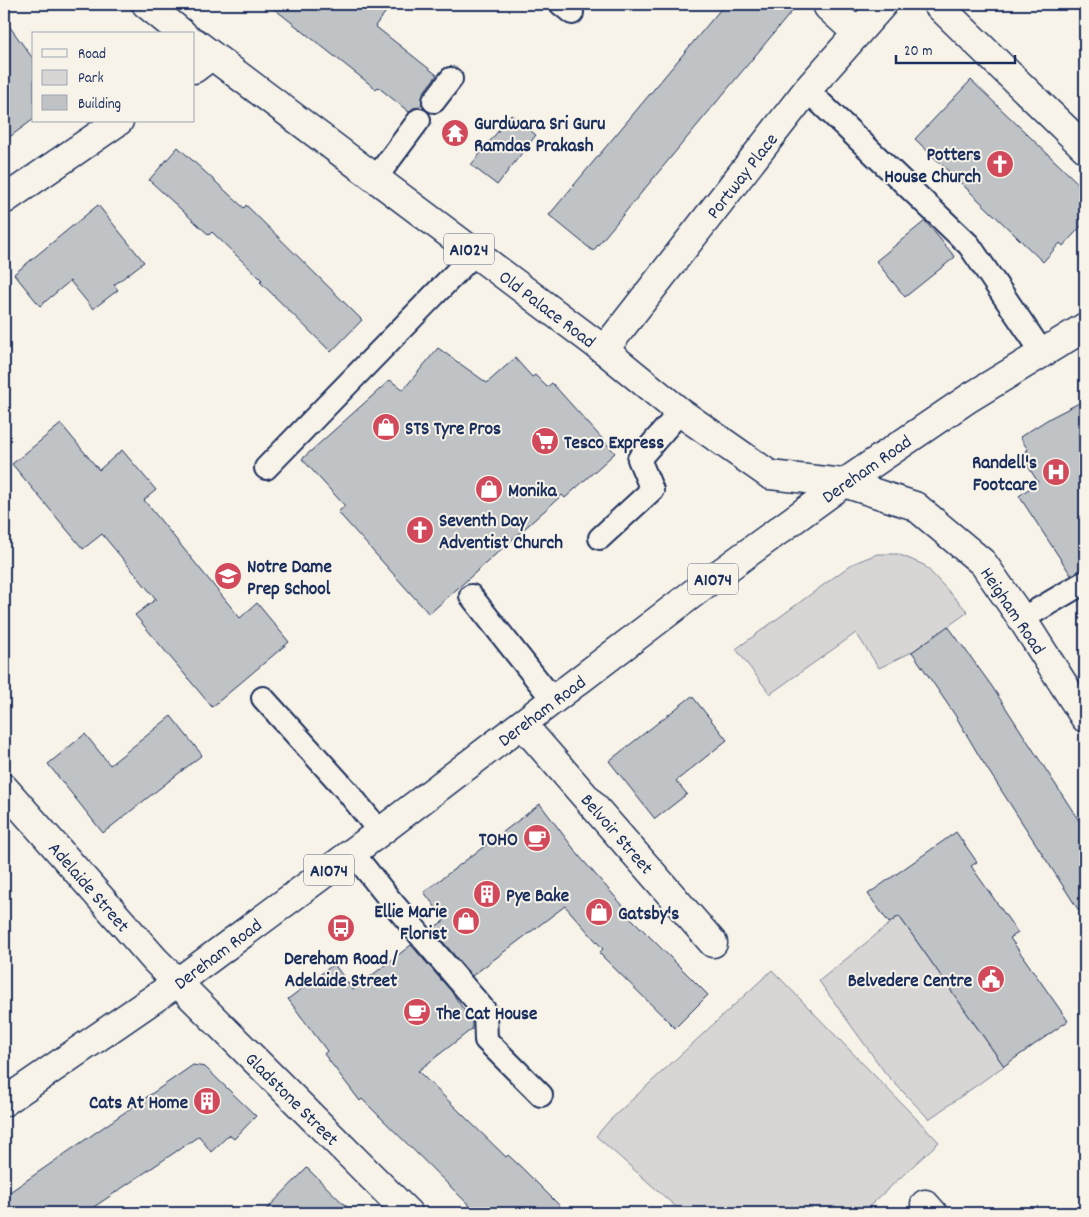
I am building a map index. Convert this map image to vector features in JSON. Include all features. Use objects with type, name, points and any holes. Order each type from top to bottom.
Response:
[{"type":"main road","points":[[146,4],[181,32]]},
{"type":"main road","name":"Portway Place","points":[[604,350],[807,90],[882,4]]},
{"type":"main road","points":[[937,4],[1085,148]]},
{"type":"main road","points":[[828,6],[857,33]]},
{"type":"main road","name":"Old Palace Road","points":[[199,56],[256,88],[604,350],[680,412],[770,475],[844,483]]},
{"type":"main road","points":[[4,200],[119,122]]},
{"type":"main road","name":"Dereham Road","points":[[4,1102],[178,982],[380,832],[704,586],[844,483],[969,398],[1085,327]]},
{"type":"main road","name":"Heigham Road","points":[[844,483],[915,506],[983,563],[1022,619],[1085,718]]},
{"type":"main road","name":"Belvoir Street","points":[[522,724],[713,943]]},
{"type":"main road","name":"Adelaide Street","points":[[4,788],[155,960],[178,982]]},
{"type":"main road","name":"Gladstone Street","points":[[178,982],[408,1213]]},
{"type":"lane","points":[[434,102],[451,80]]},
{"type":"lane","points":[[807,90],[969,244],[1042,352]]},
{"type":"lane","points":[[375,178],[419,120]]},
{"type":"lane","points":[[266,468],[474,253]]},
{"type":"lane","points":[[600,538],[652,490],[638,459],[680,412]]},
{"type":"lane","points":[[1022,619],[1085,582]]},
{"type":"lane","points":[[471,596],[554,701]]},
{"type":"lane","points":[[263,698],[347,791],[380,832]]},
{"type":"lane","points":[[352,852],[391,901],[485,1011],[486,1040],[541,1095]]},
{"type":"green space","points":[[877,554],[898,554],[924,565],[968,612],[912,652],[879,668],[856,633],[770,694],[736,649],[852,564]]},
{"type":"green space","points":[[899,916],[1004,1066],[929,1119],[886,1074],[819,981]]},
{"type":"green space","points":[[772,970],[939,1142],[862,1213],[683,1213],[596,1136],[609,1121]]},
{"type":"building","points":[[268,4],[392,4],[375,26],[437,75],[423,93],[422,104],[409,112],[378,87],[376,89]]},
{"type":"building","points":[[725,4],[798,4],[593,251],[549,215]]},
{"type":"building","points":[[4,19],[32,57],[32,120],[4,141]]},
{"type":"building","name":"Potters House Church","points":[[971,80],[1085,190],[1085,222],[1063,246],[1060,243],[1043,262],[915,139]]},
{"type":"building","points":[[511,115],[536,135],[497,185],[471,165]]},
{"type":"building","points":[[178,147],[244,208],[246,205],[362,320],[331,352],[260,282],[262,280],[212,232],[209,235],[149,180]]},
{"type":"building","points":[[98,205],[144,262],[114,285],[118,290],[93,309],[70,281],[40,306],[14,274]]},
{"type":"building","points":[[925,221],[955,257],[905,297],[876,261]]},
{"type":"building","points":[[438,348],[487,383],[515,358],[532,377],[535,375],[547,387],[552,383],[615,453],[565,498],[562,495],[429,614],[338,512],[345,506],[302,459],[390,380],[403,390]]},
{"type":"building","points":[[1085,400],[1085,569],[1071,575],[1019,496],[1038,482],[1020,454],[1028,450],[1020,437],[1050,418]]},
{"type":"building","points":[[61,424],[99,470],[122,450],[156,490],[144,500],[240,618],[257,603],[289,642],[212,707],[135,615],[156,599],[102,534],[83,549],[12,464]]},
{"type":"building","points":[[948,626],[991,685],[1085,830],[1085,920],[981,759],[955,715],[912,652]]},
{"type":"building","points":[[692,696],[727,740],[676,781],[687,794],[655,819],[609,761]]},
{"type":"building","points":[[171,716],[202,755],[103,833],[48,764],[85,734],[110,765]]},
{"type":"building","points":[[540,804],[580,857],[625,908],[623,910],[708,995],[675,1028],[599,953],[603,949],[565,906],[472,976],[432,929],[445,920],[424,892]]},
{"type":"building","name":"Belvedere Centre","points":[[956,832],[977,862],[971,866],[1018,933],[1010,938],[1068,1021],[1004,1066],[899,916],[889,923],[868,894]]},
{"type":"building","points":[[411,945],[451,991],[472,1022],[472,1029],[418,1071],[506,1157],[508,1155],[521,1167],[567,1213],[477,1213],[362,1099],[360,1101],[324,1054],[327,1051],[288,999],[334,964],[353,990]]},
{"type":"building","points":[[193,1065],[205,1067],[256,1116],[234,1139],[229,1135],[211,1152],[199,1136],[85,1213],[4,1213],[4,1196]]},
{"type":"building","points":[[307,1168],[353,1213],[263,1213]]},
{"type":"place","name":"Gurdwara Sri Guru Ramdas Prakash","points":[[455,133]]},
{"type":"place","name":"Potters House Church","points":[[1000,164]]},
{"type":"place","name":"STS Tyre Pros","points":[[386,427]]},
{"type":"place","name":"Tesco Express","points":[[545,441]]},
{"type":"place","name":"Randell's Footcare","points":[[1056,472]]},
{"type":"place","name":"Monika","points":[[489,489]]},
{"type":"place","name":"Seventh Day Adventist Church","points":[[420,530]]},
{"type":"place","name":"Notre Dame Prep School","points":[[228,576]]},
{"type":"place","name":"TOHO","points":[[537,838]]},
{"type":"place","name":"Pye Bake","points":[[487,894]]},
{"type":"place","name":"Gatsby's","points":[[599,912]]},
{"type":"place","name":"Ellie Marie Florist","points":[[466,921]]},
{"type":"place","name":"Dereham Road / Adelaide Street","points":[[341,928]]},
{"type":"place","name":"Belvedere Centre","points":[[991,979]]},
{"type":"place","name":"The Cat House","points":[[417,1012]]},
{"type":"place","name":"Cats At Home","points":[[207,1101]]}]
